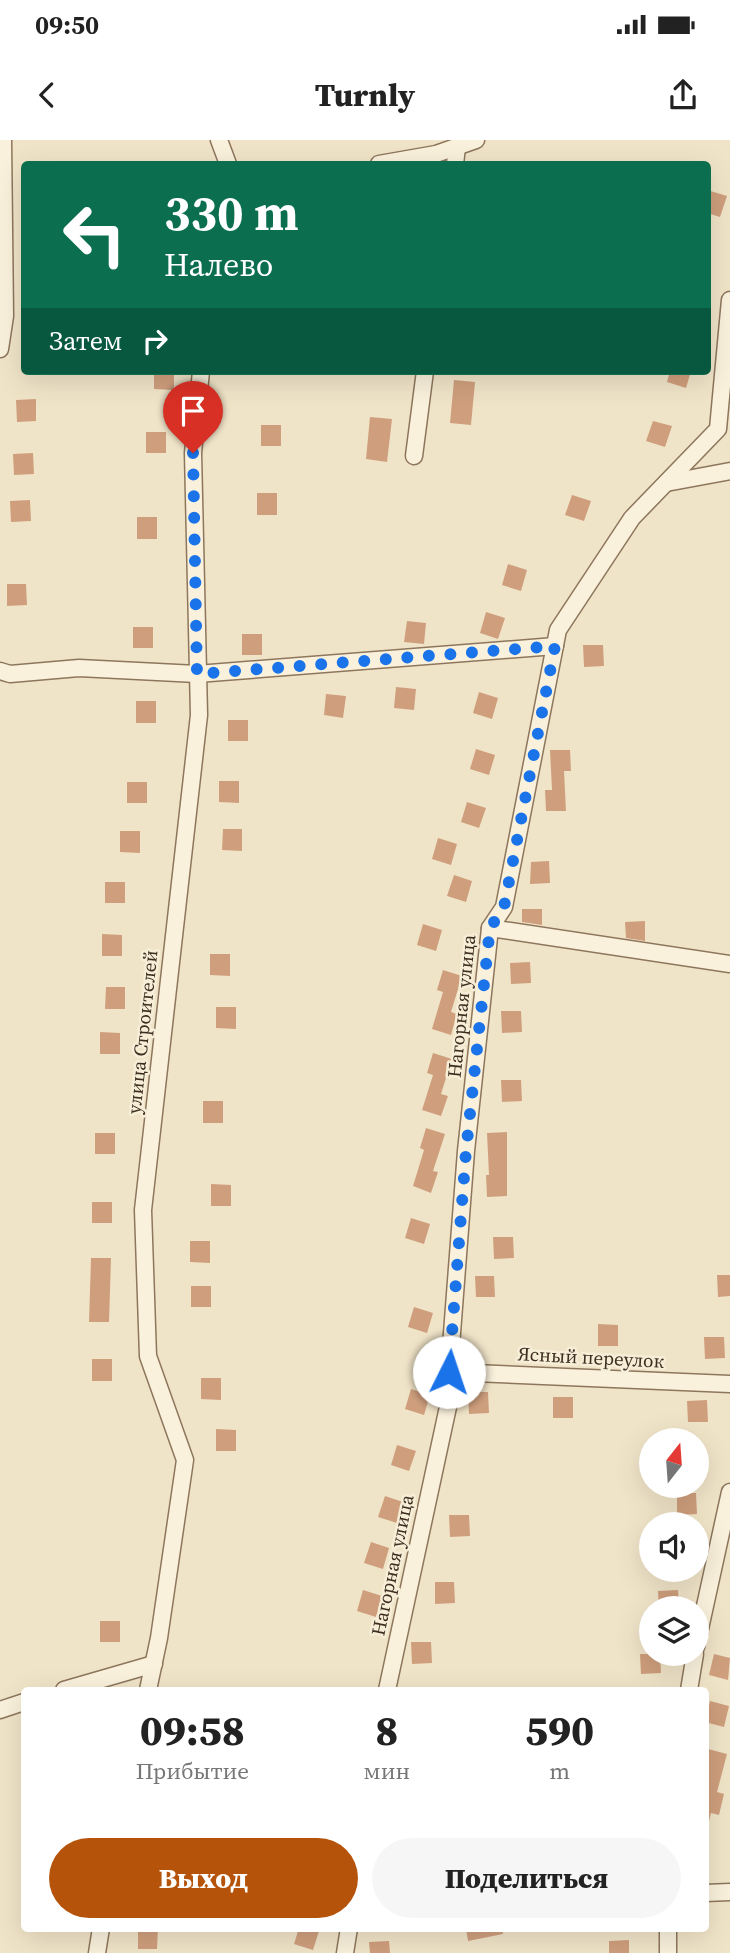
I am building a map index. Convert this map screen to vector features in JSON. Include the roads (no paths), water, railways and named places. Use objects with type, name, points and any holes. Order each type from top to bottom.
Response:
[{"type":"lane","points":[[0,349],[5,316],[3,140]]},
{"type":"lane","points":[[219,140],[227,161]]},
{"type":"lane","points":[[396,161],[436,154],[476,140]]},
{"type":"lane","points":[[454,161],[457,146]]},
{"type":"lane","name":"Нагорная улица","points":[[388,1687],[451,1393],[449,1372],[466,1151],[490,928],[504,907],[558,630],[632,518],[718,429],[728,348],[730,300]]},
{"type":"lane","name":"улица Строителей","points":[[149,1687],[185,1460],[148,1356],[143,1210],[199,715],[193,453],[201,375]]},
{"type":"lane","points":[[414,456],[424,375]]},
{"type":"lane","points":[[666,483],[730,471]]},
{"type":"lane","points":[[0,671],[10,674],[79,668],[197,674],[555,646]]},
{"type":"lane","points":[[490,928],[730,964]]},
{"type":"lane","name":"Ясный переулок","points":[[449,1372],[730,1384]]},
{"type":"lane","points":[[707,1596],[730,1492]]},
{"type":"lane","points":[[74,1687],[154,1664]]},
{"type":"lane","points":[[690,1687],[693,1666]]},
{"type":"lane","points":[[0,1710],[21,1703]]},
{"type":"lane","points":[[709,1893],[730,1892]]},
{"type":"lane","points":[[96,1953],[100,1932]]},
{"type":"lane","points":[[345,1953],[348,1932]]},
{"type":"lane","points":[[668,1932],[668,1953]]}]
